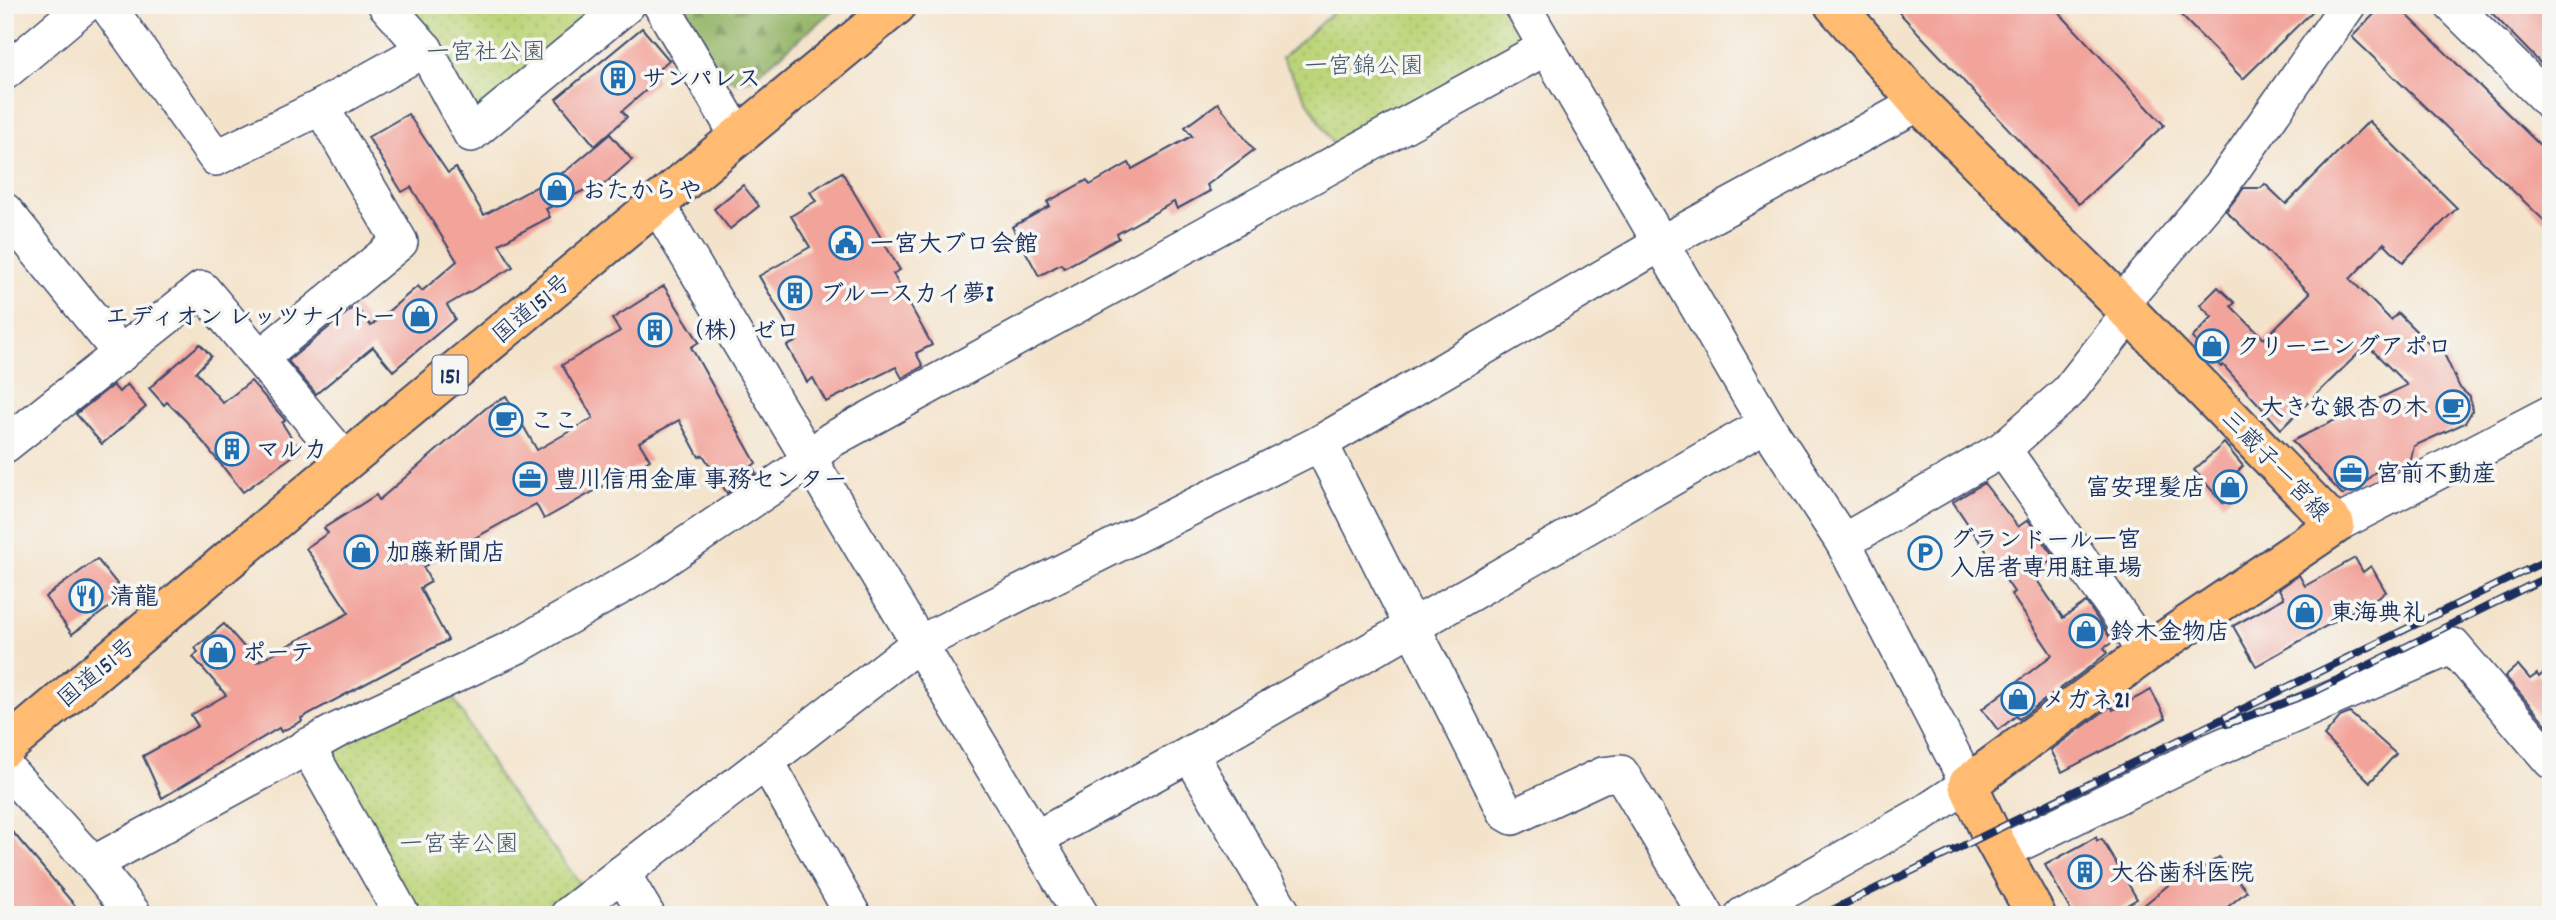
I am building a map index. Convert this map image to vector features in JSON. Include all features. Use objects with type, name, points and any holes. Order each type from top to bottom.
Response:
[{"type":"main road","name":"国道151号","points":[[5,748],[346,461],[897,5]]},
{"type":"main road","name":"三蔵子一宮線","points":[[1834,5],[1919,103],[2335,525],[2146,653],[1968,784]]},
{"type":"main road","points":[[1968,784],[2036,915]]},
{"type":"street","points":[[5,72],[85,5]]},
{"type":"street","points":[[107,5],[216,158],[321,107],[425,49]]},
{"type":"street","points":[[386,5],[425,49],[471,134],[627,5]]},
{"type":"street","points":[[661,5],[738,136]]},
{"type":"street","points":[[1522,5],[1766,424],[1843,542],[1968,784],[1921,815],[1743,915]]},
{"type":"street","points":[[1843,542],[2003,449],[2068,392],[2125,309],[2221,186],[2348,5]]},
{"type":"street","points":[[2452,5],[2551,103]]},
{"type":"street","points":[[93,864],[307,746],[517,646],[632,580],[792,472],[831,440],[1547,47]]},
{"type":"street","points":[[568,915],[918,644],[1320,443],[1660,244],[1919,103]]},
{"type":"street","points":[[260,358],[400,242],[321,107]]},
{"type":"street","points":[[657,204],[1035,839],[1067,909]]},
{"type":"street","points":[[5,211],[121,354]]},
{"type":"street","points":[[5,445],[201,289],[346,461]]},
{"type":"street","points":[[2335,525],[2551,413]]},
{"type":"street","points":[[1035,839],[1190,754],[1766,424]]},
{"type":"street","points":[[1320,443],[1506,813],[1513,817],[1603,775],[1621,774],[1706,915]]},
{"type":"street","points":[[2003,449],[2146,653]]},
{"type":"street","points":[[2001,852],[2204,754],[2453,646],[2551,761]]},
{"type":"street","points":[[307,746],[402,915]]},
{"type":"street","points":[[1190,754],[1284,915]]},
{"type":"street","points":[[766,761],[852,915]]},
{"type":"street","points":[[5,766],[93,864],[134,915]]},
{"type":"street","points":[[622,873],[647,915]]},
{"type":"green space","name":"一宮社公園","points":[[394,5],[610,5],[481,114]]},
{"type":"green space","points":[[679,5],[839,5],[752,79],[736,82],[720,75]]},
{"type":"green space","name":"一宮錦公園","points":[[1341,5],[1506,5],[1524,36],[1519,46],[1336,149],[1282,58]]},
{"type":"green space","name":"一宮幸公園","points":[[450,692],[502,782],[580,883],[542,915],[418,915],[329,759],[330,745]]},
{"type":"building","points":[[1892,5],[2052,5],[2164,125],[2079,204]]},
{"type":"building","points":[[2171,5],[2319,5],[2243,79]]},
{"type":"building","points":[[2383,5],[2397,5],[2551,156],[2551,227],[2352,37]]},
{"type":"building","points":[[2484,5],[2516,5],[2523,13],[2529,7],[2533,11],[2538,6],[2551,18],[2551,74]]},
{"type":"building","name":"サンパレス","points":[[642,28],[669,60],[652,75],[657,81],[622,111],[627,117],[595,146],[556,99]]},
{"type":"building","points":[[1218,103],[1254,150],[1207,185],[1210,191],[1177,209],[1174,202],[1117,234],[1119,238],[1064,268],[1061,264],[1039,276],[1012,227],[1050,206],[1047,202],[1087,180],[1090,185],[1129,163],[1132,169],[1192,136],[1185,127]]},
{"type":"building","points":[[408,114],[448,173],[456,168],[484,215],[566,171],[610,134],[632,160],[602,186],[599,183],[546,209],[550,217],[499,244],[513,267],[447,305],[455,319],[393,371],[373,347],[316,394],[288,361],[355,306],[371,326],[418,286],[422,291],[457,261],[411,187],[402,192],[368,137]]},
{"type":"building","points":[[2369,121],[2457,208],[2403,262],[2384,243],[2350,279],[2391,320],[2398,313],[2432,347],[2439,343],[2460,388],[2470,397],[2472,411],[2465,423],[2414,446],[2410,464],[2399,469],[2380,467],[2363,484],[2359,480],[2343,495],[2292,441],[2407,385],[2367,345],[2281,429],[2223,365],[2221,367],[2192,338],[2212,317],[2200,305],[2218,287],[2235,303],[2231,306],[2264,339],[2310,293],[2226,211],[2244,188],[2261,188],[2265,184],[2286,204]]},
{"type":"building","points":[[842,172],[900,270],[893,274],[932,345],[916,353],[923,366],[902,378],[896,367],[826,402],[813,378],[807,382],[787,346],[797,341],[759,276],[810,247],[791,216],[816,201],[810,192]]},
{"type":"building","points":[[743,185],[759,206],[730,229],[714,209]]},
{"type":"building","points":[[664,286],[699,342],[691,347],[756,463],[752,466],[756,473],[727,493],[703,455],[699,457],[679,420],[639,442],[650,460],[544,519],[536,504],[423,567],[431,582],[420,588],[448,640],[301,718],[302,721],[281,732],[279,728],[162,798],[143,756],[198,726],[191,715],[226,695],[193,657],[198,652],[195,648],[224,624],[257,662],[349,613],[306,548],[328,533],[324,528],[376,495],[379,500],[486,408],[506,396],[537,450],[593,418],[562,365],[620,331],[612,319]]},
{"type":"building","points":[[200,344],[211,356],[196,372],[223,403],[251,381],[285,420],[282,423],[300,451],[243,492],[186,421],[167,402],[164,405],[149,388]]},
{"type":"building","points":[[127,384],[146,407],[102,444],[76,414],[113,385],[119,392]]},
{"type":"building","points":[[2224,443],[2243,466],[2233,476],[2241,487],[2223,503],[2194,470]]},
{"type":"building","points":[[1984,483],[2018,527],[2028,520],[2055,558],[2032,573],[2063,618],[2086,602],[2113,642],[2104,648],[2107,653],[2091,666],[2019,719],[2016,716],[1998,730],[1982,709],[2052,655],[2011,594],[2014,592],[1953,502]]},
{"type":"building","name":"東海典礼","points":[[2355,558],[2363,572],[2371,566],[2386,592],[2256,666],[2233,626],[2284,598],[2279,589],[2299,575],[2305,586]]},
{"type":"building","name":"清龍","points":[[97,559],[126,595],[72,634],[45,597]]},
{"type":"building","points":[[2518,665],[2530,679],[2537,674],[2539,677],[2551,666],[2551,730],[2505,676]]},
{"type":"building","points":[[2151,690],[2166,718],[2062,772],[2051,750],[2111,706],[2113,710]]},
{"type":"building","points":[[2350,713],[2396,754],[2370,782],[2324,736],[2340,717]]},
{"type":"building","points":[[5,823],[83,915],[5,915]]},
{"type":"building","name":"大谷歯科医院","points":[[2096,837],[2097,841],[2102,839],[2137,899],[2110,915],[2073,915],[2045,865]]},
{"type":"building","points":[[2219,857],[2247,891],[2218,915],[2132,915],[2183,873],[2187,879]]},
{"type":"railway","points":[[1822,915],[2551,558]]},
{"type":"railway","points":[[2227,724],[2316,691],[2551,575]]},
{"type":"place","name":"サンパレス","points":[[618,78]]},
{"type":"place","name":"おたからや","points":[[557,190]]},
{"type":"place","name":"一宮大ブロ会館","points":[[846,243]]},
{"type":"place","name":"ブルースカイ夢I","points":[[795,293]]},
{"type":"place","name":"エディオン レッツナイトー","points":[[420,316]]},
{"type":"place","name":"（株）ゼロ","points":[[655,330]]},
{"type":"place","name":"クリーニングアポロ","points":[[2212,346]]},
{"type":"place","name":"大きな銀杏の木","points":[[2453,407]]},
{"type":"place","name":"ここ","points":[[506,420]]},
{"type":"place","name":"マルカ","points":[[232,449]]},
{"type":"place","name":"宮前不動産","points":[[2351,473]]},
{"type":"place","name":"豊川信用金庫 事務センター","points":[[530,479]]},
{"type":"place","name":"富安理髪店","points":[[2230,487]]},
{"type":"place","name":"加藤新聞店","points":[[361,552]]},
{"type":"place","name":"グランドール一宮 入居者専用駐車場","points":[[1925,553]]},
{"type":"place","name":"清龍","points":[[86,596]]},
{"type":"place","name":"東海典礼","points":[[2305,612]]},
{"type":"place","name":"鈴木金物店","points":[[2086,631]]},
{"type":"place","name":"ポーテ","points":[[218,652]]},
{"type":"place","name":"メガネ21","points":[[2018,699]]},
{"type":"place","name":"大谷歯科医院","points":[[2085,872]]}]
